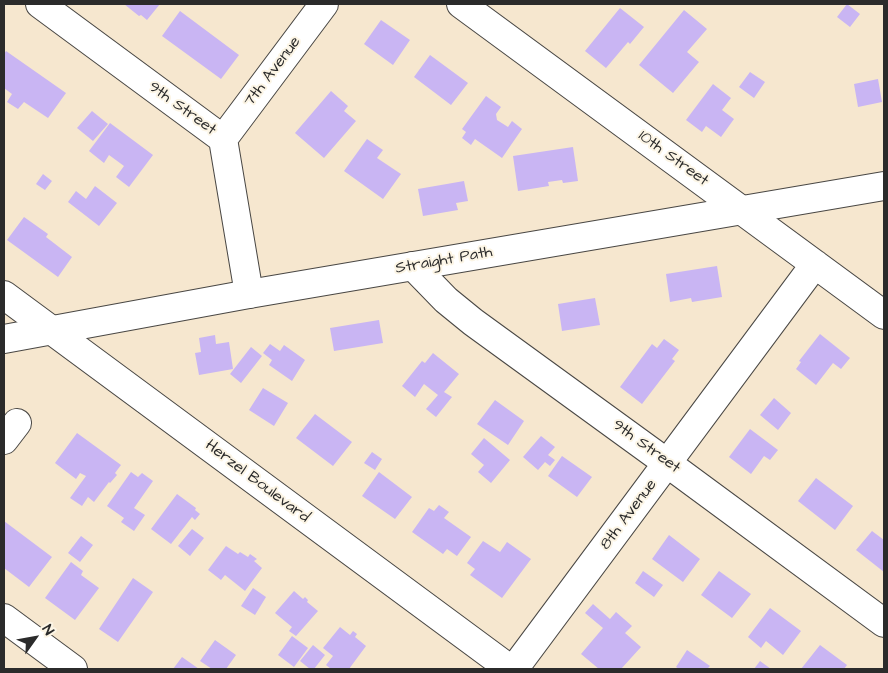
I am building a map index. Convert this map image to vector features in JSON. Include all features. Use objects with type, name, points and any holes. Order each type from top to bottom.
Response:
[{"type":"street","name":"9th Street","points":[[40,4],[223,140],[249,294]]},
{"type":"street","name":"7th Avenue","points":[[223,140],[324,4]]},
{"type":"street","name":"10th Street","points":[[461,4],[884,314]]},
{"type":"street","name":"Straight Path","points":[[4,339],[249,294],[884,186]]},
{"type":"street","name":"8th Avenue","points":[[514,669],[815,264]]},
{"type":"street","name":"9th Street","points":[[413,266],[446,300],[473,322],[667,462],[884,623]]},
{"type":"street","name":"Herzel Boulevard","points":[[4,295],[510,669]]},
{"type":"street","points":[[4,618],[73,669]]},
{"type":"building","points":[[124,4],[160,4],[147,20]]},
{"type":"building","points":[[847,4],[860,14],[850,27],[837,17]]},
{"type":"building","points":[[620,8],[644,27],[630,44],[628,42],[606,68],[585,51]]},
{"type":"building","points":[[684,10],[707,29],[687,52],[699,62],[673,93],[639,65]]},
{"type":"building","points":[[180,11],[239,55],[221,79],[162,36]]},
{"type":"building","points":[[381,20],[410,40],[393,65],[364,44]]},
{"type":"building","points":[[6,51],[66,93],[48,118],[24,102],[18,109],[7,102],[12,94],[4,88],[4,54]]},
{"type":"building","points":[[430,55],[468,83],[451,105],[414,77]]},
{"type":"building","points":[[750,72],[765,82],[754,98],[739,87]]},
{"type":"building","points":[[878,79],[882,102],[858,107],[854,84]]},
{"type":"building","points":[[713,84],[731,98],[722,110],[734,119],[721,137],[706,126],[702,132],[686,120]]},
{"type":"building","points":[[331,91],[348,106],[344,111],[356,121],[324,158],[295,133]]},
{"type":"building","points":[[486,96],[501,107],[496,114],[497,120],[508,127],[512,121],[522,129],[502,158],[475,139],[471,145],[462,138],[466,132],[462,129]]},
{"type":"building","points":[[92,111],[108,124],[93,141],[77,128]]},
{"type":"building","points":[[110,123],[153,155],[129,187],[116,177],[124,166],[109,155],[104,163],[89,151]]},
{"type":"building","points":[[367,139],[383,150],[377,158],[401,174],[383,199],[344,171]]},
{"type":"building","points":[[573,147],[578,181],[563,183],[562,180],[548,182],[549,186],[518,191],[513,156]]},
{"type":"building","points":[[43,174],[52,181],[45,190],[36,184]]},
{"type":"building","points":[[464,181],[468,201],[456,203],[458,210],[423,216],[418,189]]},
{"type":"building","points":[[95,186],[117,203],[99,226],[68,202],[76,191],[86,199]]},
{"type":"building","points":[[24,217],[48,234],[46,237],[72,257],[58,277],[7,240]]},
{"type":"building","points":[[717,266],[722,297],[692,302],[691,298],[670,302],[666,274]]},
{"type":"building","points":[[595,298],[600,325],[562,331],[558,304]]},
{"type":"building","points":[[379,320],[383,343],[334,351],[330,328]]},
{"type":"building","points":[[820,334],[850,358],[841,369],[833,363],[816,385],[796,369],[801,362],[799,361]]},
{"type":"building","points":[[215,335],[216,344],[229,342],[233,369],[199,375],[195,353],[201,352],[199,338]]},
{"type":"building","points":[[664,339],[679,350],[672,359],[675,361],[642,404],[620,387],[652,344],[657,348]]},
{"type":"building","points":[[270,344],[280,351],[284,345],[305,360],[292,381],[269,365],[272,360],[263,353]]},
{"type":"building","points":[[251,347],[262,356],[241,383],[230,374]]},
{"type":"building","points":[[433,353],[459,374],[444,392],[452,397],[436,417],[426,409],[438,395],[424,384],[415,397],[402,386],[422,361],[425,363]]},
{"type":"building","points":[[263,388],[288,403],[274,426],[249,410]]},
{"type":"building","points":[[774,398],[791,413],[778,430],[760,415]]},
{"type":"building","points":[[495,400],[524,421],[508,445],[477,424]]},
{"type":"building","points":[[315,414],[352,442],[333,466],[296,438]]},
{"type":"building","points":[[750,429],[778,450],[770,460],[764,456],[751,474],[729,457]]},
{"type":"building","points":[[77,433],[121,465],[115,473],[117,475],[109,482],[94,502],[88,497],[82,506],[70,498],[86,476],[80,473],[76,479],[55,463]]},
{"type":"building","points":[[541,436],[555,447],[548,455],[555,460],[550,466],[545,462],[538,470],[523,457]]},
{"type":"building","points":[[484,438],[510,460],[491,483],[478,472],[484,465],[471,454]]},
{"type":"building","points":[[372,452],[382,459],[375,470],[364,463]]},
{"type":"building","points":[[562,456],[592,477],[577,497],[548,476]]},
{"type":"building","points":[[131,472],[138,477],[142,473],[153,481],[134,508],[145,515],[134,531],[121,522],[124,518],[107,506]]},
{"type":"building","points":[[379,472],[412,497],[395,519],[362,496]]},
{"type":"building","points":[[816,478],[853,506],[835,530],[798,501]]},
{"type":"building","points":[[177,494],[196,508],[195,510],[200,514],[195,520],[192,517],[171,544],[151,529]]},
{"type":"building","points":[[439,505],[449,512],[444,518],[471,537],[457,556],[447,549],[443,554],[412,532],[429,508],[434,511]]},
{"type":"building","points":[[4,521],[52,557],[29,587],[4,568]]},
{"type":"building","points":[[192,529],[204,538],[190,556],[178,546]]},
{"type":"building","points":[[872,531],[884,540],[884,572],[856,550]]},
{"type":"building","points":[[669,535],[700,559],[683,582],[652,559]]},
{"type":"building","points":[[81,536],[93,545],[80,562],[68,553]]},
{"type":"building","points":[[483,541],[500,552],[507,542],[531,559],[502,598],[470,575],[475,569],[467,563]]},
{"type":"building","points":[[226,546],[238,554],[240,552],[248,557],[250,554],[257,559],[254,561],[262,568],[245,591],[225,575],[221,580],[208,570]]},
{"type":"building","points":[[71,562],[83,571],[81,575],[99,588],[75,620],[45,598]]},
{"type":"building","points":[[643,571],[663,585],[654,597],[635,583]]},
{"type":"building","points":[[719,571],[751,594],[732,618],[701,595]]},
{"type":"building","points":[[133,578],[153,592],[118,642],[99,629]]},
{"type":"building","points":[[253,588],[266,597],[255,615],[241,606]]},
{"type":"building","points":[[294,591],[303,599],[305,597],[308,600],[307,602],[318,611],[296,636],[289,631],[292,627],[275,613]]},
{"type":"building","points":[[593,604],[610,619],[616,612],[632,626],[625,633],[641,647],[621,669],[599,669],[581,654],[603,628],[585,613]]},
{"type":"building","points":[[770,608],[801,631],[783,655],[766,641],[761,648],[748,637]]},
{"type":"building","points":[[340,627],[350,635],[353,631],[357,634],[355,637],[366,646],[349,669],[331,669],[326,665],[333,656],[323,648]]},
{"type":"building","points":[[292,636],[308,648],[294,667],[278,655]]},
{"type":"building","points":[[215,640],[236,655],[226,669],[212,669],[200,661]]},
{"type":"building","points":[[313,645],[325,655],[314,669],[310,669],[300,661]]},
{"type":"building","points":[[820,645],[847,665],[844,669],[801,669]]},
{"type":"building","points":[[687,650],[710,666],[707,669],[679,669],[676,667]]},
{"type":"building","points":[[182,657],[199,669],[173,669]]},
{"type":"building","points":[[760,661],[771,669],[754,669]]}]
